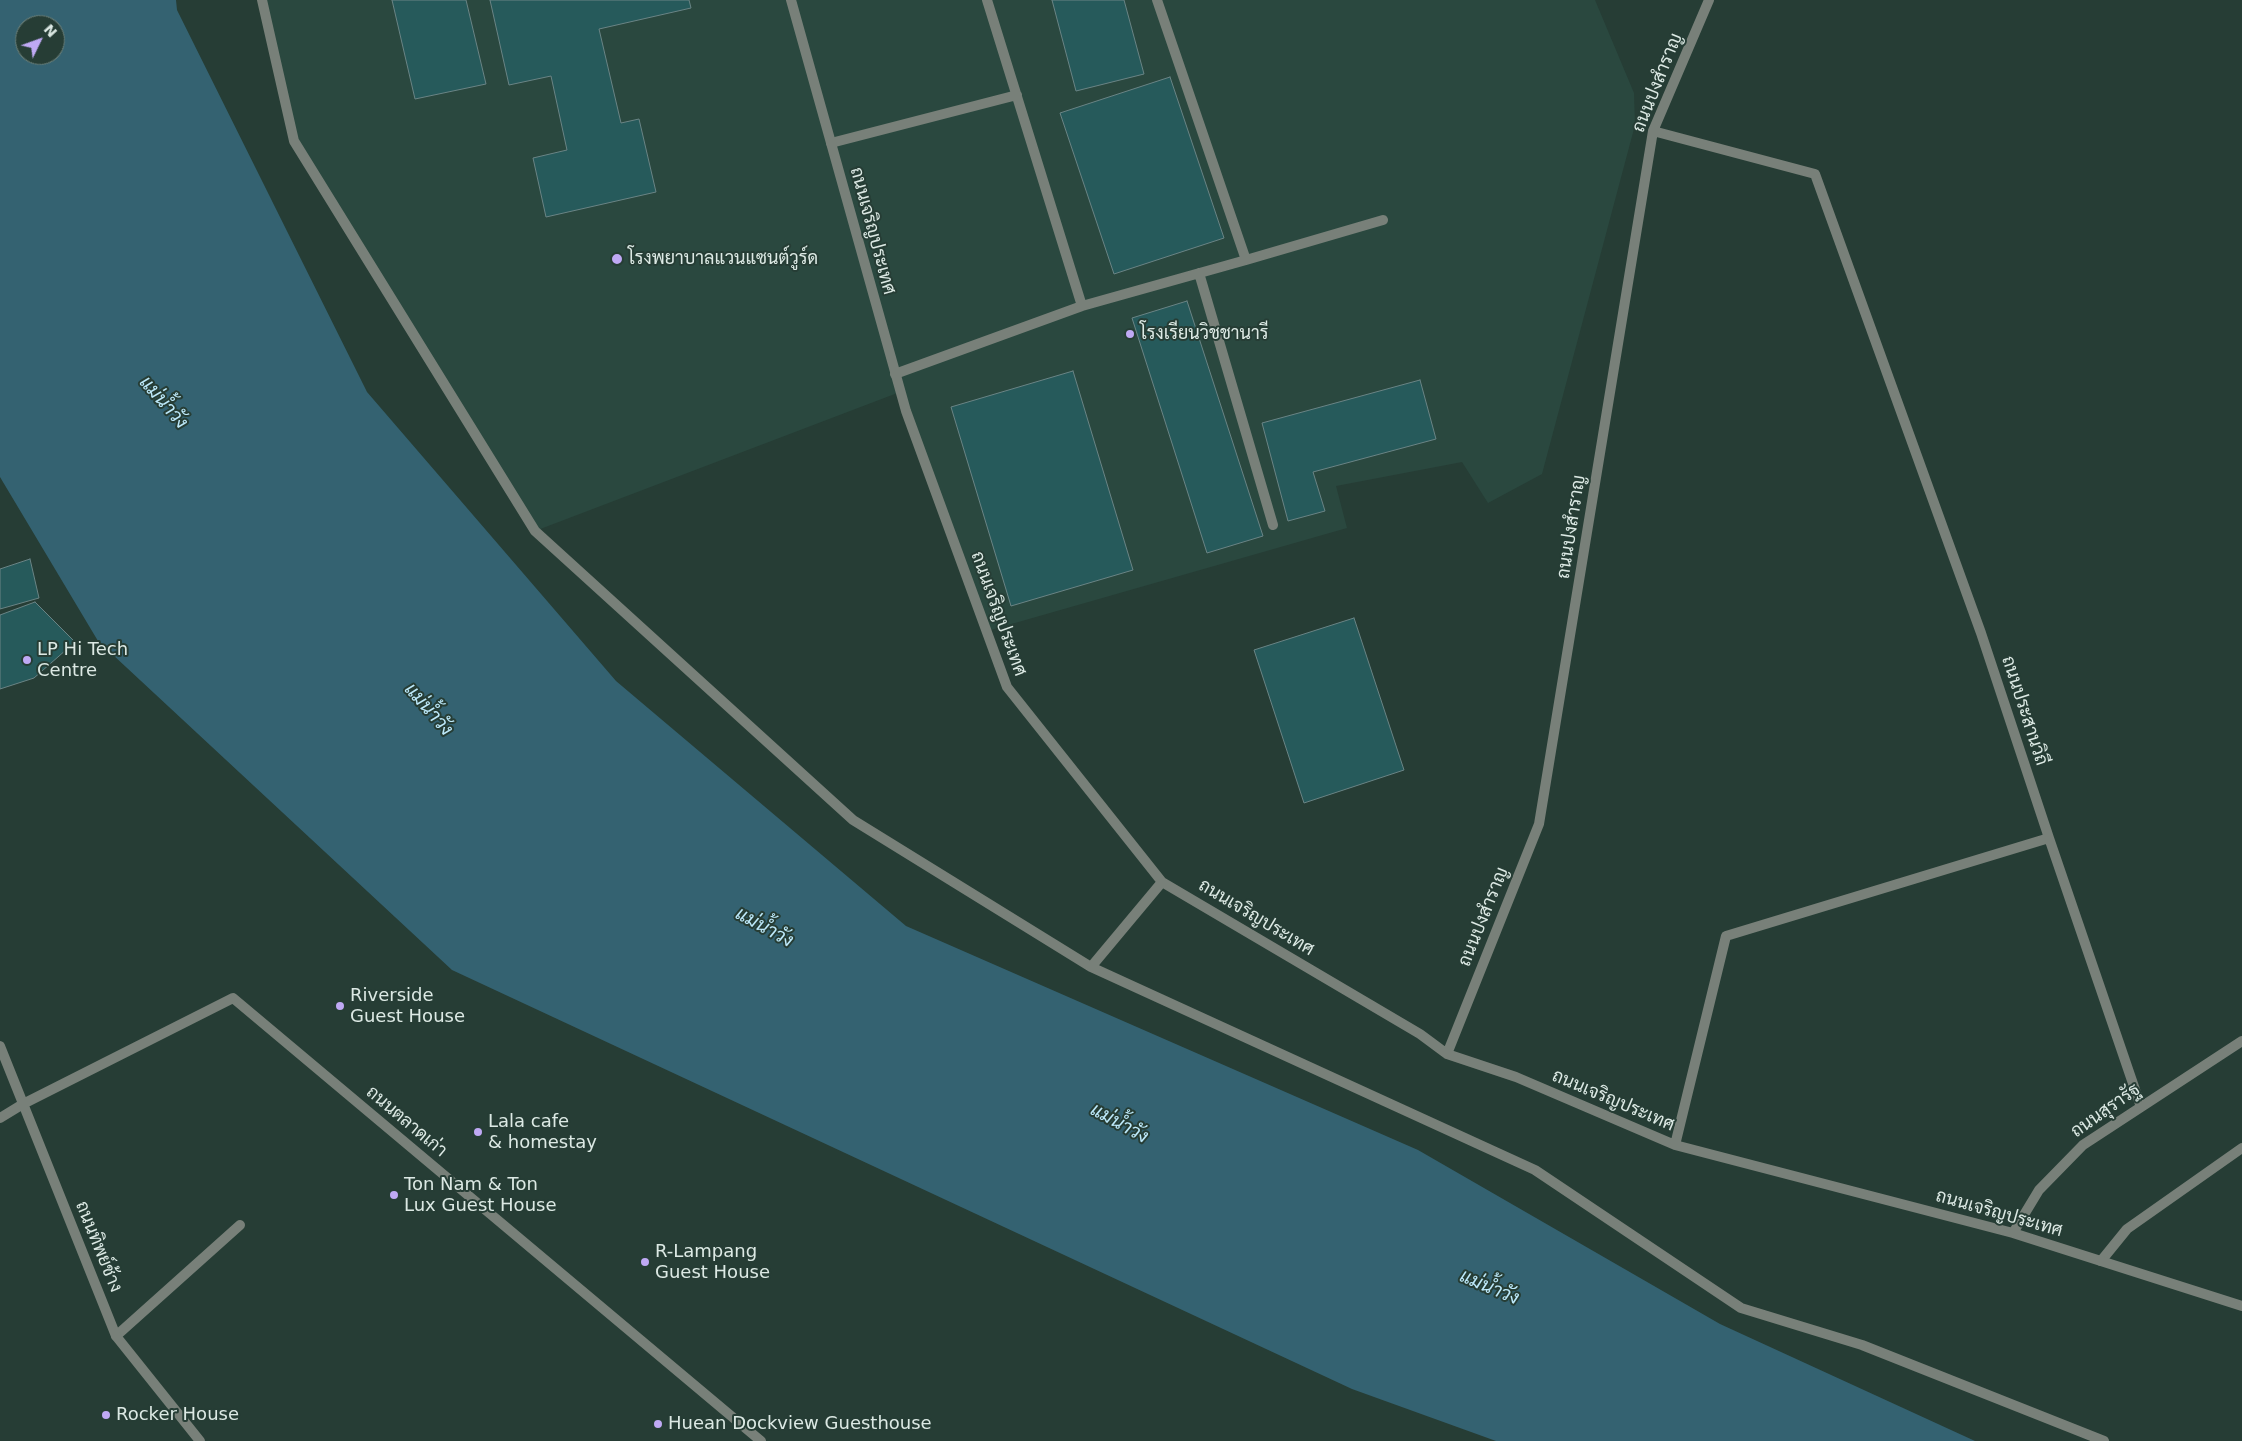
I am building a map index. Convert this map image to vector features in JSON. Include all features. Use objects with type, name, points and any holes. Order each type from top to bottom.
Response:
[{"type":"street","points":[[262,0],[294,141],[535,531],[853,820],[1091,967],[1328,1074],[1452,1134],[1535,1170],[1741,1308],[1862,1345],[2104,1441]]},
{"type":"street","name":"ถนนเจริญประเทศ","points":[[791,0],[906,411],[1007,687],[1162,882],[1420,1034],[1447,1054],[1516,1077],[1675,1145],[2012,1233],[2242,1306]]},
{"type":"street","points":[[987,0],[1082,306]]},
{"type":"street","points":[[1157,0],[1246,260]]},
{"type":"street","name":"ถนนปงสำราญ","points":[[1447,1054],[1539,824],[1653,131],[1709,0]]},
{"type":"street","points":[[831,143],[1017,95]]},
{"type":"street","name":"ถนนประสานวิถี","points":[[1653,131],[1815,174],[1982,633],[2049,838],[2141,1107]]},
{"type":"street","points":[[895,374],[1082,306],[1383,220]]},
{"type":"street","points":[[1199,273],[1273,524]]},
{"type":"street","points":[[1675,1145],[1726,936],[2049,838]]},
{"type":"street","points":[[1091,967],[1162,882]]},
{"type":"street","name":"ถนนตลาดเก่า","points":[[23,1104],[233,998],[761,1441]]},
{"type":"street","name":"ถนนสุรารัฐ","points":[[2012,1233],[2039,1190],[2082,1145],[2242,1041]]},
{"type":"street","name":"ถนนทิพย์ช้าง","points":[[0,1046],[116,1336],[200,1441]]},
{"type":"street","points":[[0,1118],[23,1104]]},
{"type":"street","points":[[2100,1261],[2127,1230],[2242,1148]]},
{"type":"street","points":[[116,1336],[240,1226]]},
{"type":"shaded area","points":[[262,0],[1595,0],[1634,93],[1635,125],[1542,474],[1488,503],[1462,462],[1336,486],[1347,528],[987,631],[900,392],[535,531],[289,124]]},
{"type":"water","name":"แม่น้ำวัง","points":[[0,0],[176,0],[177,10],[367,392],[616,681],[906,926],[1418,1150],[1720,1324],[1975,1441],[1496,1441],[1352,1389],[452,970],[98,641],[0,477]]},
{"type":"building","points":[[392,0],[466,0],[486,84],[415,99]]},
{"type":"building","name":"โรงพยาบาลแวนแซนต์วูร์ด","points":[[490,0],[689,0],[691,8],[599,29],[621,123],[639,119],[656,192],[546,217],[533,158],[567,150],[551,76],[509,85]]},
{"type":"building","points":[[1052,0],[1124,0],[1144,74],[1076,91]]},
{"type":"building","points":[[1170,77],[1224,238],[1114,274],[1060,113]]},
{"type":"building","points":[[1187,301],[1263,536],[1207,553],[1132,318]]},
{"type":"building","points":[[1073,371],[1133,570],[1011,606],[951,407]]},
{"type":"building","points":[[1420,380],[1436,439],[1313,472],[1325,511],[1288,521],[1262,423]]},
{"type":"building","points":[[30,559],[39,598],[0,609],[0,569]]},
{"type":"building","name":"LP Hi Tech Centre","points":[[35,602],[75,642],[34,678],[0,689],[0,615]]},
{"type":"building","points":[[1354,618],[1404,770],[1304,803],[1254,650]]},
{"type":"place","name":"โรงพยาบาลแวนแซนต์วูร์ด","points":[[617,259]]},
{"type":"place","name":"โรงเรียนวิชชานารี","points":[[1130,334]]},
{"type":"place","name":"LP Hi Tech Centre","points":[[27,660]]},
{"type":"place","name":"Riverside Guest House","points":[[340,1006]]},
{"type":"place","name":"Lala cafe & homestay","points":[[478,1132]]},
{"type":"place","name":"Ton Nam & Ton Lux Guest House","points":[[394,1195]]},
{"type":"place","name":"R-Lampang Guest House","points":[[645,1262]]},
{"type":"place","name":"Rocker House","points":[[106,1415]]},
{"type":"place","name":"Huean Dockview Guesthouse","points":[[658,1424]]}]
